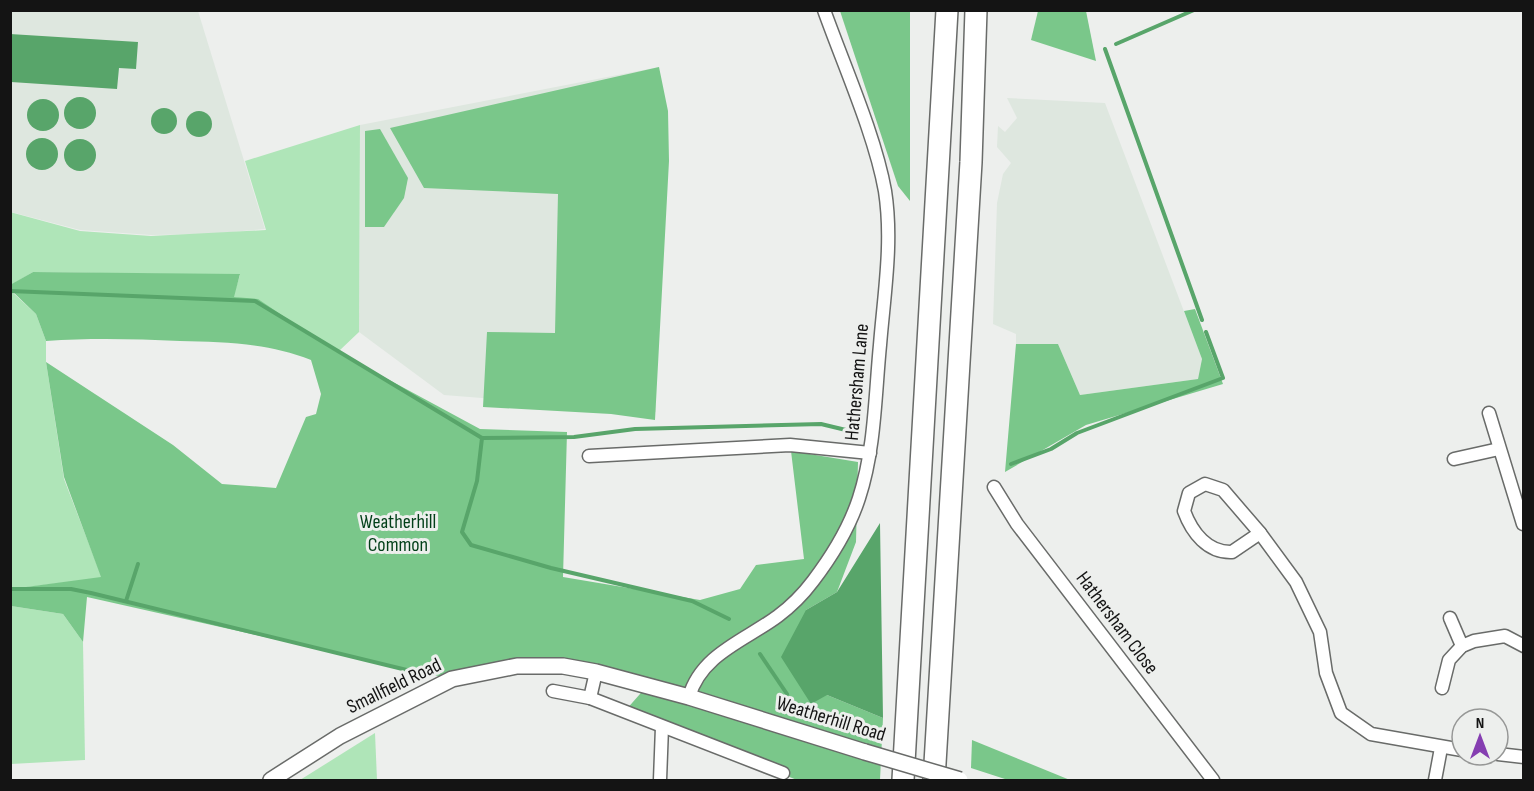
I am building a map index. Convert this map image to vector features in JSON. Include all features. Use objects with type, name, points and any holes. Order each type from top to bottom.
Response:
[{"type":"highway","points":[[903,780],[947,10]]},
{"type":"highway","points":[[934,780],[971,162],[976,10]]},
{"type":"street","name":"Hathersham Lane","points":[[689,697],[698,676],[707,666],[734,643],[778,616],[811,584],[837,548],[859,499],[870,453],[887,263],[888,222],[885,191],[876,157],[824,10]]},
{"type":"street","points":[[1489,413],[1498,449],[1520,499],[1523,524]]},
{"type":"street","points":[[589,456],[790,445],[870,453]]},
{"type":"street","points":[[1454,459],[1498,449]]},
{"type":"street","points":[[1260,533],[1232,552],[1214,550],[1206,544],[1187,520],[1184,501],[1196,487],[1215,485],[1223,490],[1260,533],[1296,582],[1320,632],[1326,674],[1341,713],[1371,734],[1450,749]]},
{"type":"street","name":"Hathersham Close","points":[[994,486],[1017,524],[1213,780]]},
{"type":"street","points":[[1449,618],[1462,646]]},
{"type":"street","points":[[1442,688],[1449,660],[1462,646],[1474,641],[1505,636],[1524,646]]},
{"type":"street","name":"Smallfield Road","points":[[271,780],[340,736],[452,679],[517,666],[563,666],[596,672],[689,697]]},
{"type":"street","points":[[590,698],[596,672]]},
{"type":"street","points":[[553,691],[590,698],[783,773]]},
{"type":"street","name":"Weatherhill Road","points":[[689,697],[960,780]]},
{"type":"street","points":[[660,780],[662,727]]},
{"type":"street","points":[[1435,780],[1441,748]]},
{"type":"shaded area","points":[[11,11],[198,11],[265,229],[210,234],[151,235],[80,230],[11,212]]},
{"type":"shaded area","points":[[10,34],[138,42],[136,69],[119,68],[117,89],[11,82]]},
{"type":"shaded area","points":[[659,67],[656,412],[444,395],[359,332],[360,125]]},
{"type":"shaded area","points":[[80,97],[92,101],[96,113],[92,125],[80,129],[68,125],[64,113],[68,101]]},
{"type":"shaded area","points":[[1007,98],[1105,103],[1202,359],[1198,379],[1080,395],[1058,344],[1016,344],[1016,334],[993,324],[997,203],[1003,174],[1011,163],[997,147],[998,126],[1005,132],[1017,118]]},
{"type":"shaded area","points":[[43,99],[54,104],[59,115],[54,126],[43,131],[32,126],[27,115],[32,104]]},
{"type":"shaded area","points":[[164,108],[173,112],[177,121],[173,130],[164,134],[155,130],[151,121],[155,112]]},
{"type":"shaded area","points":[[199,111],[208,115],[212,124],[208,133],[199,137],[190,133],[186,124],[190,115]]},
{"type":"shaded area","points":[[360,125],[359,332],[339,351],[255,301],[233,297],[240,275],[33,272],[11,285],[10,212],[80,231],[151,236],[266,230],[245,161]]},
{"type":"shaded area","points":[[42,138],[53,143],[58,154],[53,165],[42,170],[31,165],[26,154],[31,143]]},
{"type":"shaded area","points":[[80,139],[91,144],[96,155],[91,166],[80,171],[69,166],[64,155],[69,144]]},
{"type":"shaded area","points":[[10,290],[36,314],[46,341],[46,362],[64,479],[102,578],[11,589]]},
{"type":"shaded area","points":[[880,523],[883,718],[827,695],[811,704],[781,657],[806,610],[837,592]]},
{"type":"shaded area","points":[[11,606],[63,614],[83,642],[85,760],[11,764]]},
{"type":"shaded area","points":[[375,733],[377,780],[300,780]]},
{"type":"green space","points":[[840,11],[910,11],[910,201],[898,186]]},
{"type":"green space","points":[[1038,11],[1086,11],[1096,61],[1031,40]]},
{"type":"green space","points":[[659,67],[668,111],[669,161],[655,420],[611,414],[483,407],[487,332],[555,333],[558,194],[424,188],[390,128]]},
{"type":"green space","points":[[380,129],[408,178],[404,198],[384,227],[365,227],[365,131]]},
{"type":"green space","name":"Weatherhill Common","points":[[33,272],[240,274],[234,297],[258,299],[332,349],[480,429],[567,432],[563,577],[700,600],[740,589],[756,565],[804,559],[791,451],[858,462],[856,542],[837,592],[806,610],[827,695],[883,718],[880,780],[797,780],[625,711],[647,686],[563,666],[452,679],[87,597],[83,642],[63,614],[11,606],[11,589],[101,577],[64,477],[46,362],[173,445],[222,484],[276,488],[306,417],[316,414],[321,394],[311,360],[279,350],[230,343],[96,339],[46,341],[36,314],[11,290],[10,285]]},
{"type":"green space","points":[[1195,309],[1223,384],[1086,425],[1005,472],[1016,344],[1058,344],[1080,395],[1198,379],[1202,359],[1184,311]]},
{"type":"green space","points":[[972,740],[1070,780],[1008,780],[971,768]]},
{"type":"waterway","points":[[1116,44],[1194,10]]},
{"type":"waterway","points":[[1105,49],[1202,320]]},
{"type":"waterway","points":[[10,291],[255,301],[482,438],[574,437],[635,429],[821,424],[850,431]]},
{"type":"waterway","points":[[1011,464],[1051,449],[1077,433],[1223,378],[1206,332]]},
{"type":"waterway","points":[[482,438],[477,481],[462,532],[471,545],[551,568],[692,601],[729,619]]},
{"type":"waterway","points":[[126,601],[138,564]]},
{"type":"waterway","points":[[10,589],[71,589],[91,593],[419,673]]},
{"type":"waterway","points":[[760,654],[787,694]]}]
